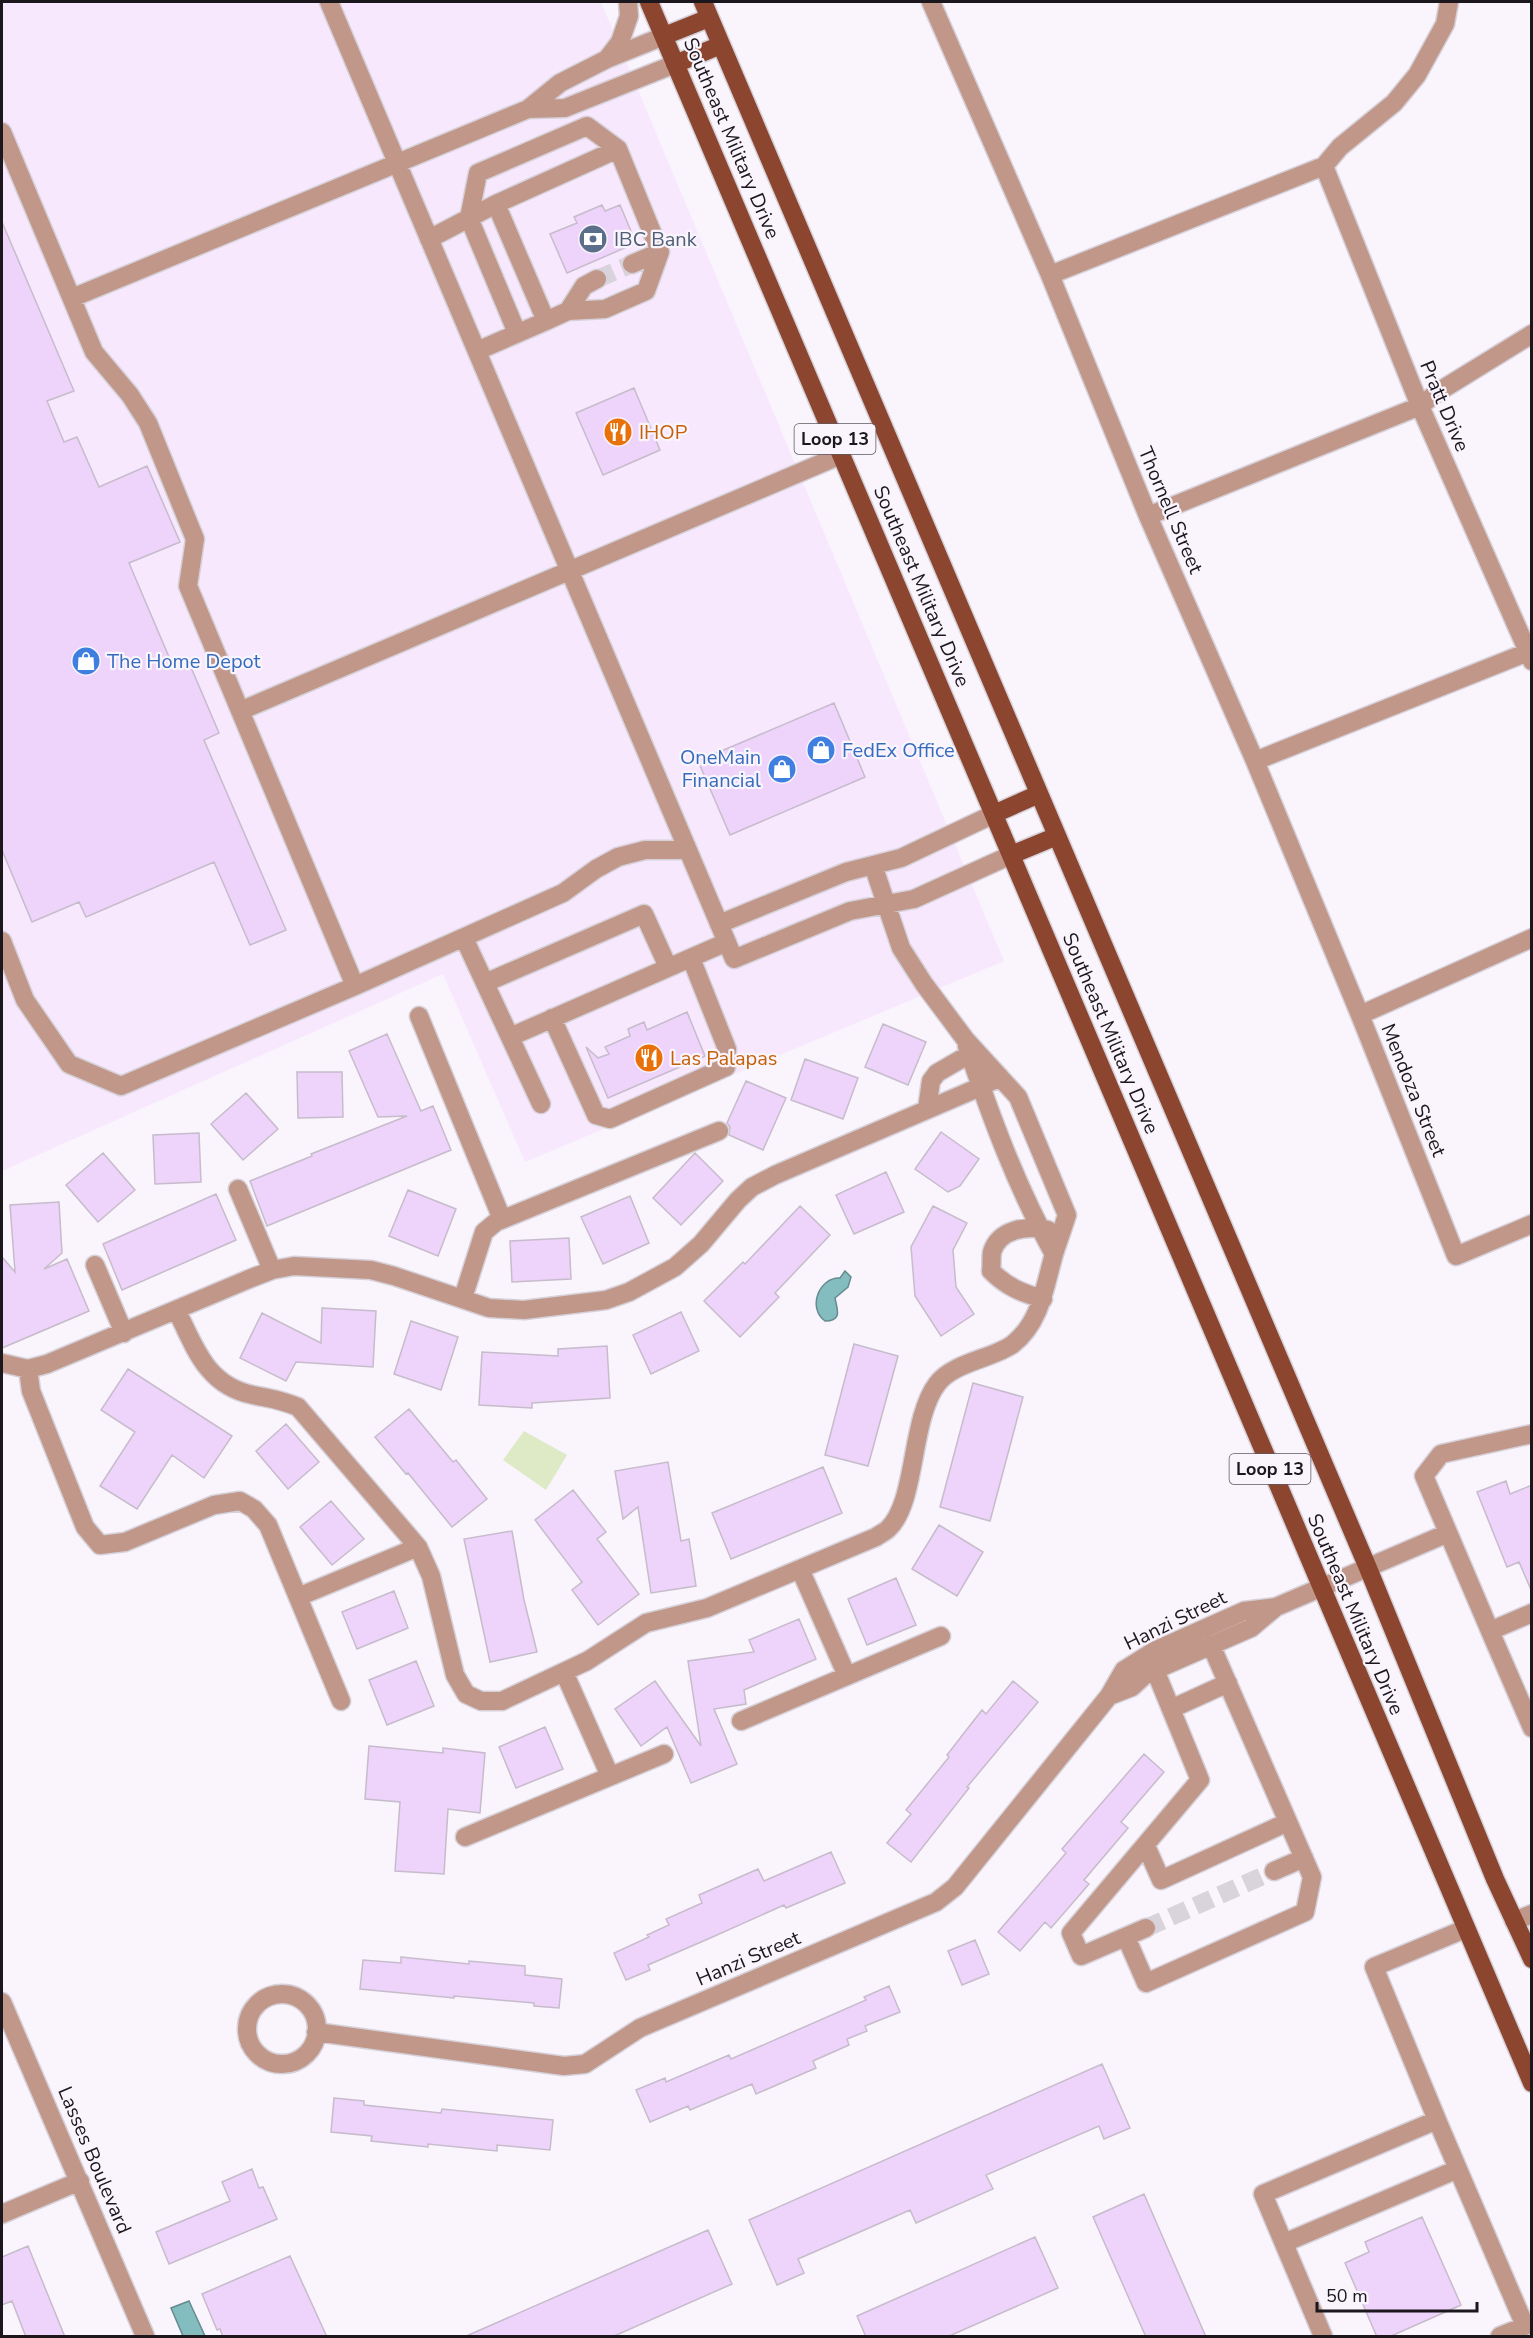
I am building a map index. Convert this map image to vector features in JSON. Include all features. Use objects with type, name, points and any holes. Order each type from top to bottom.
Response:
[{"type":"main road","name":"Southeast Military Drive","points":[[650,2],[1320,1588],[1532,2083]]},
{"type":"main road","name":"Southeast Military Drive","points":[[706,10],[1532,1959]]},
{"type":"main road","points":[[664,36],[706,10]]},
{"type":"main road","points":[[675,64],[721,45]]},
{"type":"main road","points":[[994,814],[1039,794]]},
{"type":"main road","points":[[1011,855],[1057,836]]},
{"type":"street","points":[[329,2],[734,959],[850,911],[914,899],[1011,855]]},
{"type":"street","points":[[607,59],[620,42],[629,16],[628,2]]},
{"type":"street","name":"Thornell Street","points":[[931,2],[1050,275],[1148,516],[1255,761],[1360,1015]]},
{"type":"street","points":[[1050,275],[1324,166],[1340,147],[1394,103],[1417,75],[1445,24],[1449,2]]},
{"type":"street","points":[[72,298],[528,110],[560,83],[607,59],[664,36]]},
{"type":"street","points":[[528,110],[565,108],[675,64]]},
{"type":"street","points":[[477,351],[568,311],[605,309],[646,291],[660,252],[618,149],[587,126],[478,173],[469,218],[517,333]]},
{"type":"street","points":[[2,132],[94,352],[129,395],[147,423],[195,539],[188,586],[355,986]]},
{"type":"street","points":[[429,238],[496,204],[618,149]]},
{"type":"street","name":"Pratt Drive","points":[[1324,166],[1420,406],[1530,657]]},
{"type":"street","points":[[496,204],[546,321]]},
{"type":"street","points":[[632,264],[660,252]]},
{"type":"street","points":[[568,311],[584,286],[597,279]]},
{"type":"street","points":[[1148,516],[1420,406],[1438,392],[1532,334]]},
{"type":"street","points":[[240,711],[841,455]]},
{"type":"street","points":[[1255,761],[1530,657]]},
{"type":"street","points":[[719,924],[846,872],[901,858],[994,814]]},
{"type":"street","points":[[2,941],[25,1000],[69,1064],[121,1086],[355,986],[563,893],[596,869],[618,857],[645,850],[688,850]]},
{"type":"street","points":[[177,1311],[207,1370],[232,1389],[252,1395],[278,1398],[298,1407],[418,1547],[431,1576],[455,1675],[466,1694],[481,1701],[502,1701],[564,1672],[587,1661],[646,1623],[707,1608],[876,1537],[888,1529],[900,1512],[923,1413],[938,1383],[966,1364],[1013,1344],[1028,1328],[1043,1299],[1067,1215],[1018,1097],[970,1048],[901,948],[873,865]]},
{"type":"street","points":[[484,983],[644,914],[668,967]]},
{"type":"street","points":[[464,938],[541,1104]]},
{"type":"street","name":"Mendoza Street","points":[[1532,938],[1360,1015],[1456,1256],[1532,1224]]},
{"type":"street","points":[[510,1037],[727,942]]},
{"type":"street","points":[[552,1018],[596,1115],[610,1119],[726,1067],[727,1049],[691,958]]},
{"type":"street","points":[[419,1016],[502,1219]]},
{"type":"street","points":[[970,1048],[987,1107],[1039,1228],[1054,1254]]},
{"type":"street","points":[[927,1108],[931,1081],[970,1048]]},
{"type":"street","points":[[2,1363],[28,1369],[47,1364],[272,1270],[294,1266],[371,1270],[489,1308],[524,1310],[606,1300],[629,1292],[675,1267],[701,1244],[752,1187],[999,1077]]},
{"type":"street","points":[[463,1298],[484,1232],[502,1219],[718,1131]]},
{"type":"street","points":[[238,1190],[272,1270]]},
{"type":"street","points":[[1043,1299],[1023,1294],[1004,1284],[991,1271],[992,1253],[999,1239],[1018,1228],[1039,1228],[1061,1233]]},
{"type":"street","points":[[95,1265],[124,1333]]},
{"type":"street","points":[[28,1369],[31,1391],[85,1527],[100,1545],[125,1542],[214,1505],[240,1501],[254,1509],[268,1526],[341,1701]]},
{"type":"street","points":[[1532,1434],[1441,1454],[1424,1476],[1490,1631],[1523,1688],[1532,1728]]},
{"type":"street","name":"Hanzi Street","points":[[316,2032],[564,2066],[585,2064],[640,2028],[936,1902],[955,1887],[1109,1696],[1124,1670],[1154,1651],[1244,1611],[1276,1607],[1448,1533]]},
{"type":"street","points":[[298,1597],[418,1547]]},
{"type":"street","points":[[800,1569],[847,1676]]},
{"type":"street","name":"Hanzi Street","points":[[1109,1696],[1132,1687],[1145,1675],[1155,1670],[1251,1628],[1276,1607]]},
{"type":"street","points":[[1490,1631],[1532,1613]]},
{"type":"street","points":[[741,1720],[941,1636]]},
{"type":"street","points":[[1126,1937],[1146,1983],[1305,1912],[1312,1877],[1211,1645]]},
{"type":"street","points":[[1146,1928],[1081,1956],[1071,1933],[1200,1780],[1155,1670]]},
{"type":"street","points":[[564,1672],[610,1776]]},
{"type":"street","points":[[1171,1709],[1228,1683]]},
{"type":"street","points":[[465,1837],[664,1754]]},
{"type":"street","points":[[1146,1846],[1161,1880],[1288,1822]]},
{"type":"street","points":[[1274,1871],[1304,1858]]},
{"type":"street","points":[[1514,1921],[1532,1914]]},
{"type":"street","points":[[1465,1929],[1374,1967],[1525,2326],[1500,2337]]},
{"type":"street","name":"Lasses Boulevard","points":[[2,2002],[145,2337]]},
{"type":"street","points":[[1323,2337],[1263,2194],[1437,2120]]},
{"type":"street","points":[[1284,2243],[1458,2169]]},
{"type":"street","points":[[2,2214],[80,2181]]},
{"type":"shaded area","points":[[2,2],[601,2],[1004,961],[525,1162],[443,974],[2,1171]]},
{"type":"green space","points":[[524,1431],[567,1455],[546,1490],[503,1460]]},
{"type":"water","points":[[845,1271],[851,1277],[848,1287],[835,1298],[837,1317],[825,1321],[817,1309],[818,1294],[826,1282],[840,1278]]},
{"type":"water","points":[[189,2301],[205,2336],[183,2336],[171,2308]]},
{"type":"building","name":"IBC Bank","points":[[602,205],[605,211],[620,205],[636,243],[567,273],[550,234],[577,223],[574,217]]},
{"type":"building","name":"The Home Depot","points":[[2,222],[74,391],[47,401],[64,442],[77,437],[99,487],[147,466],[180,542],[129,563],[172,664],[187,658],[219,733],[204,740],[286,930],[250,945],[214,862],[86,917],[79,902],[32,922],[2,850]]},
{"type":"building","name":"IHOP","points":[[634,388],[660,450],[603,475],[576,413]]},
{"type":"building","points":[[834,703],[865,777],[730,835],[698,761]]},
{"type":"building","name":"Las Palapas","points":[[687,1012],[705,1056],[608,1098],[586,1047],[598,1058],[609,1054],[605,1047],[630,1036],[628,1029],[644,1022],[647,1030]]},
{"type":"building","points":[[883,1024],[926,1042],[908,1085],[865,1067]]},
{"type":"building","points":[[387,1034],[421,1111],[433,1106],[451,1150],[267,1226],[250,1181],[407,1116],[378,1117],[349,1051]]},
{"type":"building","points":[[805,1059],[858,1078],[843,1119],[791,1100]]},
{"type":"building","points":[[297,1072],[342,1072],[343,1117],[298,1118]]},
{"type":"building","points":[[746,1081],[786,1098],[763,1150],[729,1135],[730,1127],[727,1123]]},
{"type":"building","points":[[246,1093],[278,1129],[243,1160],[211,1124]]},
{"type":"building","points":[[941,1132],[979,1159],[960,1186],[948,1192],[915,1169]]},
{"type":"building","points":[[199,1133],[201,1182],[155,1184],[153,1135]]},
{"type":"building","points":[[103,1153],[135,1190],[98,1222],[66,1185]]},
{"type":"building","points":[[695,1153],[723,1181],[681,1225],[653,1198]]},
{"type":"building","points":[[886,1172],[904,1212],[854,1234],[836,1195]]},
{"type":"building","points":[[408,1190],[456,1209],[438,1256],[389,1236]]},
{"type":"building","points":[[216,1194],[236,1240],[122,1290],[103,1244]]},
{"type":"building","points":[[630,1196],[649,1243],[603,1264],[581,1217]]},
{"type":"building","points":[[59,1202],[62,1253],[44,1269],[67,1259],[89,1311],[2,1348],[2,1257],[15,1272],[10,1205]]},
{"type":"building","points":[[800,1206],[830,1235],[775,1293],[779,1297],[740,1337],[704,1301],[743,1262],[745,1264]]},
{"type":"building","points":[[933,1206],[967,1223],[953,1250],[956,1287],[974,1314],[941,1336],[915,1296],[911,1247]]},
{"type":"building","points":[[569,1238],[571,1279],[512,1282],[510,1241]]},
{"type":"building","points":[[322,1308],[376,1311],[373,1367],[296,1362],[286,1381],[240,1358],[262,1313],[321,1343]]},
{"type":"building","points":[[681,1312],[699,1351],[651,1374],[633,1335]]},
{"type":"building","points":[[411,1321],[458,1337],[441,1390],[394,1374]]},
{"type":"building","points":[[854,1344],[898,1356],[868,1466],[825,1455]]},
{"type":"building","points":[[607,1346],[610,1398],[532,1403],[532,1408],[479,1405],[482,1352],[558,1356],[558,1349]]},
{"type":"building","points":[[128,1369],[232,1436],[204,1478],[172,1455],[137,1509],[100,1486],[135,1432],[101,1410]]},
{"type":"building","points":[[973,1383],[1023,1397],[990,1521],[940,1507]]},
{"type":"building","points":[[409,1409],[453,1462],[456,1460],[487,1499],[452,1527],[375,1437]]},
{"type":"building","points":[[286,1424],[319,1462],[288,1489],[256,1451]]},
{"type":"building","points":[[668,1462],[681,1541],[689,1539],[696,1586],[651,1593],[638,1507],[623,1519],[615,1471]]},
{"type":"building","points":[[823,1467],[842,1513],[731,1559],[712,1513]]},
{"type":"building","points":[[1506,1481],[1510,1494],[1532,1485],[1532,1592],[1519,1562],[1507,1567],[1477,1492]]},
{"type":"building","points":[[573,1490],[606,1532],[597,1539],[639,1594],[598,1625],[572,1590],[582,1582],[535,1520]]},
{"type":"building","points":[[331,1501],[364,1539],[332,1565],[300,1527]]},
{"type":"building","points":[[939,1525],[983,1552],[957,1596],[912,1569]]},
{"type":"building","points":[[512,1531],[524,1600],[537,1652],[490,1662],[464,1539]]},
{"type":"building","points":[[896,1578],[916,1625],[867,1645],[848,1599]]},
{"type":"building","points":[[394,1591],[408,1628],[357,1649],[342,1612]]},
{"type":"building","points":[[799,1619],[816,1659],[744,1690],[746,1704],[714,1709],[737,1764],[691,1783],[667,1727],[641,1746],[615,1709],[655,1681],[701,1746],[688,1661],[754,1652],[749,1640]]},
{"type":"building","points":[[416,1661],[434,1706],[387,1725],[369,1680]]},
{"type":"building","points":[[1013,1681],[1038,1702],[967,1787],[969,1788],[911,1862],[887,1843],[911,1814],[906,1810],[949,1757],[947,1755],[982,1710],[986,1714]]},
{"type":"building","points":[[545,1727],[563,1769],[516,1788],[499,1747]]},
{"type":"building","points":[[369,1746],[443,1753],[443,1748],[485,1753],[480,1813],[448,1809],[444,1874],[395,1871],[400,1802],[365,1799]]},
{"type":"building","points":[[1144,1754],[1164,1772],[1121,1822],[1128,1828],[1084,1880],[1089,1884],[1051,1928],[1045,1922],[1020,1951],[998,1932],[1066,1853],[1062,1849]]},
{"type":"building","points":[[831,1852],[845,1883],[786,1908],[784,1905],[648,1965],[650,1970],[626,1980],[614,1953],[669,1925],[666,1919],[702,1903],[699,1895],[758,1869],[764,1881]]},
{"type":"building","points":[[975,1940],[989,1974],[962,1985],[948,1951]]},
{"type":"building","points":[[401,1957],[469,1964],[469,1961],[525,1966],[525,1975],[562,1979],[559,2008],[534,2006],[534,2003],[360,1989],[363,1960],[401,1963]]},
{"type":"building","points":[[889,1986],[900,2012],[865,2026],[867,2031],[847,2039],[849,2045],[813,2061],[816,2068],[756,2094],[752,2084],[690,2110],[688,2106],[650,2122],[636,2090],[665,2078],[666,2082],[729,2055],[731,2059],[866,2000],[864,1997]]},
{"type":"building","points":[[1102,2064],[1130,2128],[1104,2139],[1099,2126],[986,2175],[993,2189],[916,2223],[910,2210],[798,2259],[804,2273],[777,2285],[749,2220]]},
{"type":"building","points":[[334,2098],[364,2101],[364,2105],[441,2113],[442,2109],[553,2120],[550,2150],[497,2145],[497,2151],[428,2144],[428,2147],[371,2141],[372,2136],[331,2132]]},
{"type":"building","points":[[252,2169],[259,2188],[263,2187],[277,2219],[169,2264],[156,2232],[230,2201],[222,2182]]},
{"type":"building","points":[[1144,2194],[1206,2337],[1146,2337],[1093,2217]]},
{"type":"building","points":[[1422,2217],[1461,2305],[1389,2337],[1377,2337],[1345,2263],[1369,2252],[1365,2242]]},
{"type":"building","points":[[708,2230],[732,2284],[612,2337],[464,2337]]},
{"type":"building","points":[[1035,2237],[1058,2288],[947,2337],[866,2337],[857,2316]]},
{"type":"building","points":[[28,2246],[65,2337],[26,2337],[12,2301],[2,2305],[2,2257]]},
{"type":"building","points":[[290,2256],[327,2337],[223,2337],[220,2329],[217,2330],[202,2294]]},
{"type":"tunnel","points":[[597,279],[632,264]]},
{"type":"tunnel","points":[[1146,1928],[1274,1871]]},
{"type":"place","name":"IBC Bank","points":[[593,239]]},
{"type":"place","name":"IHOP","points":[[618,432]]},
{"type":"place","name":"The Home Depot","points":[[86,661]]},
{"type":"place","name":"FedEx Office","points":[[821,750]]},
{"type":"place","name":"OneMain Financial","points":[[782,769]]},
{"type":"place","name":"Las Palapas","points":[[649,1058]]}]
